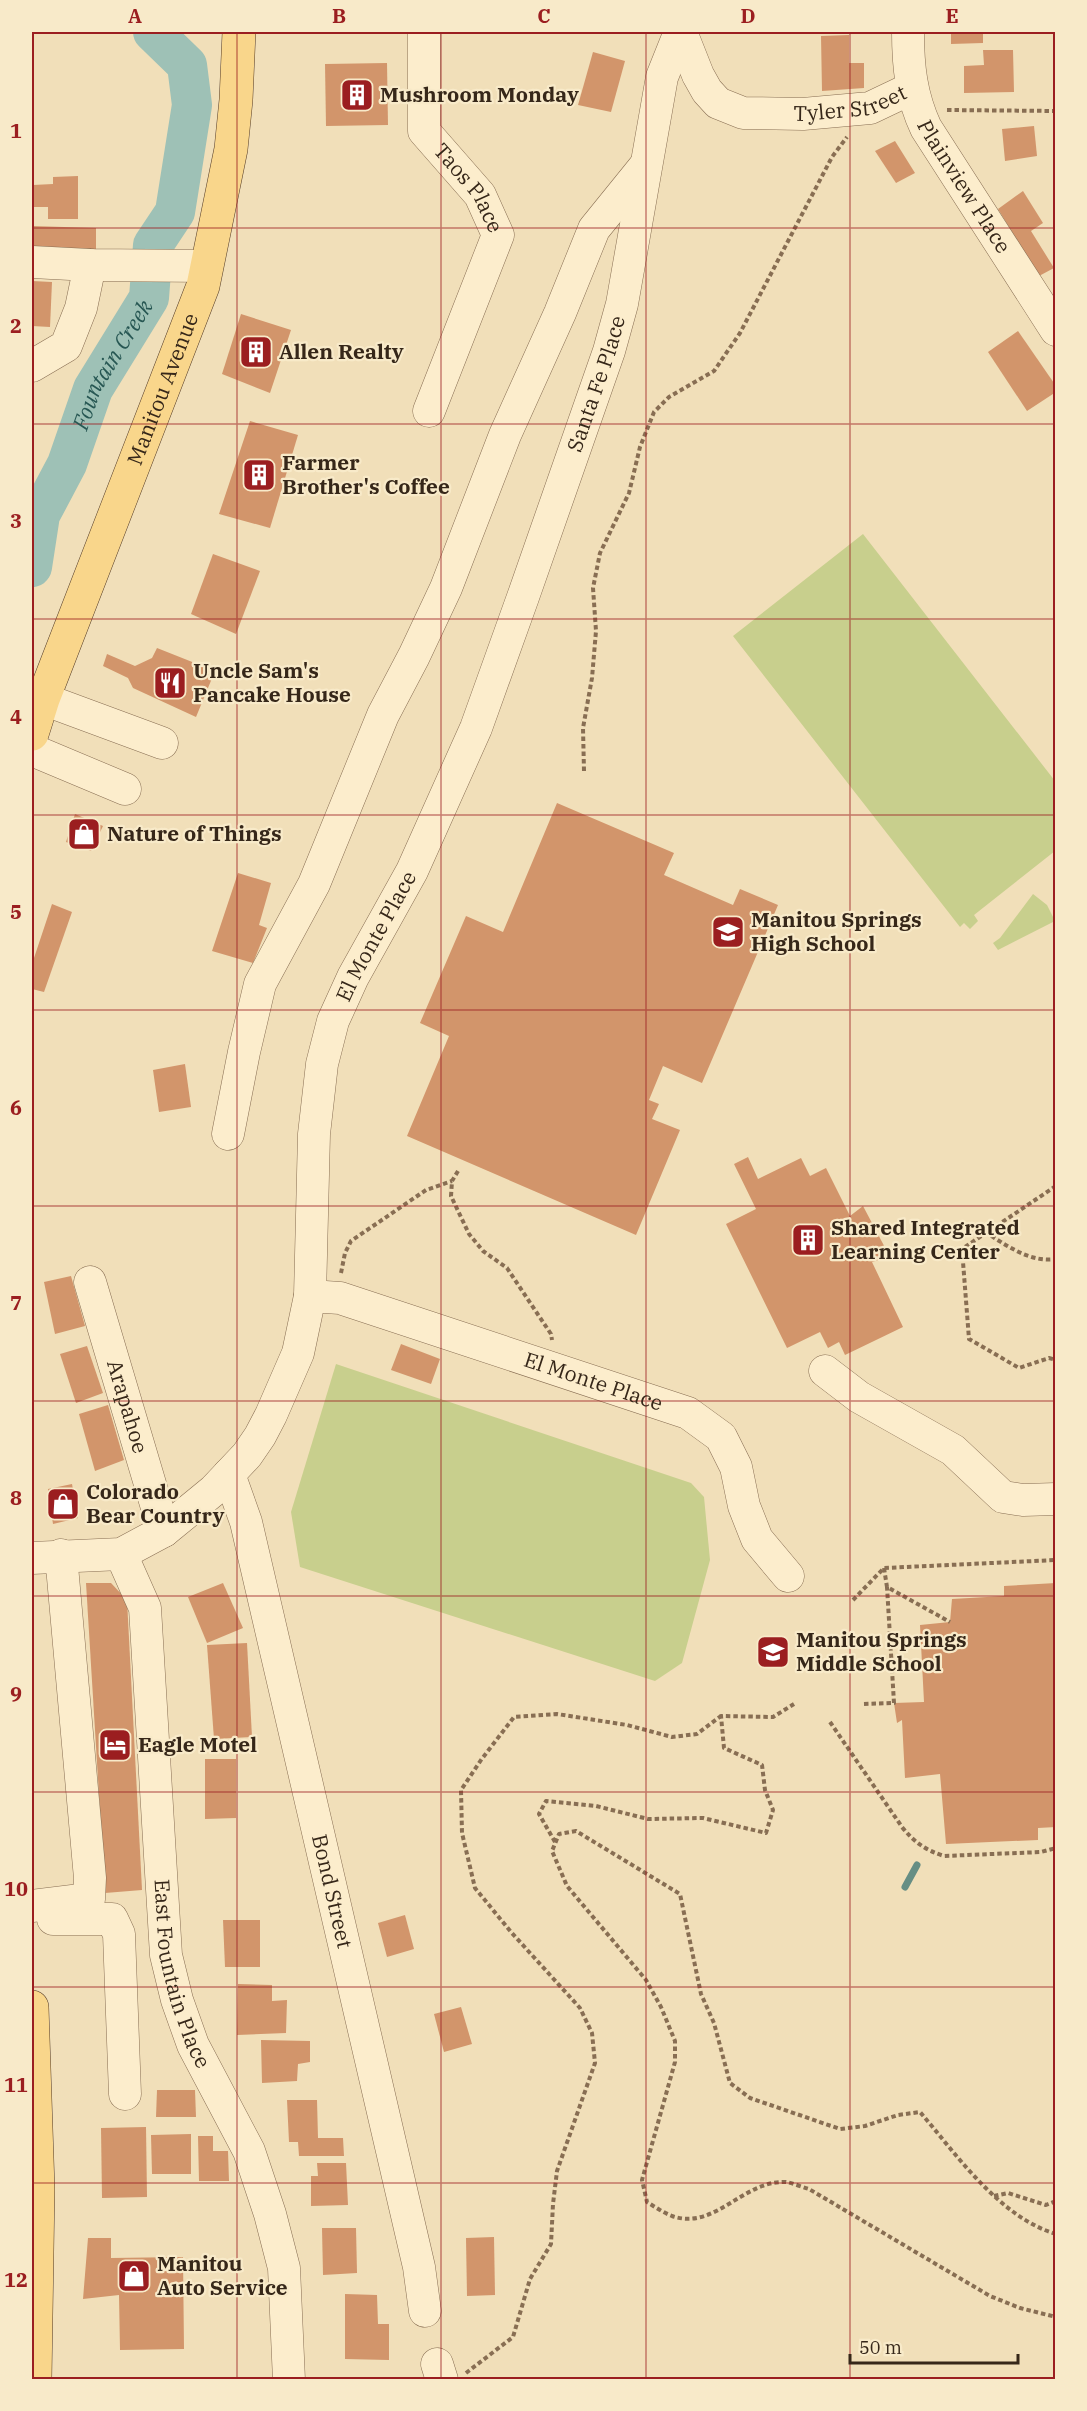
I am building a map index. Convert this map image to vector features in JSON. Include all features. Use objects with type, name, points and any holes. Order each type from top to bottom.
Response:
[{"type":"main road","name":"Manitou Avenue","points":[[32,734],[43,699],[196,307],[207,266],[231,149],[239,32]]},
{"type":"main road","points":[[32,2007],[38,2188],[35,2379]]},
{"type":"street","name":"Taos Place","points":[[424,32],[424,131],[480,195],[498,235],[429,411]]},
{"type":"street","name":"Tyler Street","points":[[680,32],[707,92],[718,103],[743,113],[803,114],[870,108],[912,88]]},
{"type":"street","name":"Santa Fe Place","points":[[523,597],[609,351],[622,304],[662,77],[680,32]]},
{"type":"street","name":"Plainview Place","points":[[908,32],[909,72],[916,107],[934,142],[1056,330]]},
{"type":"street","name":"Santa Fe Place","points":[[228,1134],[260,984],[314,884],[383,715],[446,588],[505,435],[594,229],[646,164]]},
{"type":"street","points":[[32,262],[207,266]]},
{"type":"street","points":[[32,366],[66,346],[81,308],[90,265]]},
{"type":"street","name":"El Monte Place","points":[[46,1557],[121,1554],[164,1532],[214,1490],[229,1473],[260,1436],[284,1389],[298,1353],[310,1296],[314,1134],[322,1064],[333,1021],[353,977],[421,851],[476,728],[523,597]]},
{"type":"street","points":[[43,699],[162,742]]},
{"type":"street","points":[[32,750],[125,789]]},
{"type":"street","name":"Arapahoe","points":[[90,1282],[164,1532]]},
{"type":"street","name":"El Monte Place","points":[[310,1296],[340,1298],[688,1413],[721,1437],[736,1467],[744,1506],[757,1539],[788,1576]]},
{"type":"street","points":[[825,1371],[859,1397],[953,1450],[1003,1497],[1023,1500],[1056,1499]]},
{"type":"street","name":"Bond Street","points":[[229,1473],[246,1522],[419,2267],[425,2311]]},
{"type":"street","name":"East Fountain Place","points":[[121,1554],[145,1608],[166,1955],[177,2000],[193,2045],[249,2151],[270,2214],[284,2268],[289,2379]]},
{"type":"street","points":[[32,1906],[89,1899],[90,1878],[46,1557]]},
{"type":"street","points":[[32,1921],[112,1919],[119,1934],[125,2094]]},
{"type":"path","name":"Tyler Street","points":[[912,88],[939,110],[1056,111]]},
{"type":"path","points":[[584,771],[583,728],[592,678],[596,631],[593,588],[595,577],[600,553],[629,493],[640,447],[654,412],[669,397],[714,371],[740,333],[832,157],[870,108]]},
{"type":"path","points":[[458,1171],[452,1181],[451,1197],[469,1234],[483,1251],[507,1268],[551,1334],[555,1369]]},
{"type":"path","points":[[341,1272],[345,1253],[351,1241],[426,1190],[452,1181]]},
{"type":"path","points":[[1056,1186],[962,1249],[969,1339],[1019,1368],[1049,1358],[1056,1360]]},
{"type":"path","points":[[985,1232],[1019,1253],[1047,1260],[1056,1259]]},
{"type":"path","points":[[853,1600],[884,1568],[1056,1560]]},
{"type":"path","points":[[864,1704],[894,1703],[884,1568]]},
{"type":"path","points":[[887,1587],[950,1622]]},
{"type":"path","points":[[448,2373],[513,2337],[530,2279],[551,2244],[557,2171],[595,2063],[592,2033],[580,2008],[511,1932],[475,1888],[462,1833],[461,1790],[514,1717],[557,1714],[627,1725],[672,1737],[697,1734],[721,1716],[773,1717],[794,1704]]},
{"type":"path","points":[[555,1843],[538,1814],[546,1802],[596,1806],[648,1820],[703,1818],[766,1833],[773,1810],[765,1790],[762,1765],[724,1748],[721,1716]]},
{"type":"path","points":[[830,1722],[902,1827],[914,1842],[929,1852],[944,1856],[1041,1852],[1056,1848]]},
{"type":"path","points":[[1056,2234],[1021,2218],[994,2196],[920,2112],[898,2115],[865,2126],[840,2129],[750,2098],[730,2083],[714,2023],[701,1994],[680,1894],[576,1831],[559,1834],[552,1851],[567,1886],[646,1980],[662,2007],[675,2042],[675,2062],[642,2180],[647,2202],[673,2217],[693,2219],[715,2213],[754,2188],[787,2182],[809,2189],[990,2296],[1020,2308],[1056,2318]]},
{"type":"path","points":[[994,2196],[1008,2193],[1046,2205],[1056,2201]]},
{"type":"green space","points":[[863,534],[1055,781],[1055,851],[974,915],[978,921],[970,929],[964,923],[960,927],[733,636]]},
{"type":"green space","points":[[1033,894],[1047,905],[1055,921],[998,950],[993,943],[1000,938]]},
{"type":"green space","points":[[336,1364],[691,1483],[704,1497],[710,1560],[682,1663],[655,1681],[300,1567],[291,1512]]},
{"type":"building","points":[[951,32],[983,32],[983,43],[951,44]]},
{"type":"building","points":[[849,35],[849,63],[864,63],[864,88],[822,91],[821,36]]},
{"type":"building","points":[[983,50],[1013,50],[1014,92],[964,93],[964,66],[984,65]]},
{"type":"building","points":[[593,52],[625,61],[611,112],[578,105]]},
{"type":"building","name":"Mushroom Monday","points":[[387,63],[388,125],[326,126],[325,64]]},
{"type":"building","points":[[1034,126],[1037,156],[1005,161],[1002,129]]},
{"type":"building","points":[[895,141],[915,173],[896,183],[875,151]]},
{"type":"building","points":[[78,176],[78,219],[48,219],[48,207],[33,207],[33,185],[53,184],[53,177]]},
{"type":"building","points":[[1023,191],[1043,223],[1031,231],[1054,268],[1039,276],[998,209]]},
{"type":"building","points":[[32,226],[96,228],[96,250],[32,248]]},
{"type":"building","points":[[32,281],[52,282],[50,327],[32,326]]},
{"type":"building","name":"Allen Realty","points":[[241,314],[291,330],[270,393],[222,374]]},
{"type":"building","points":[[1018,331],[1056,386],[1056,392],[1027,411],[988,352]]},
{"type":"building","name":"Farmer Brother's Coffee","points":[[250,421],[298,435],[270,528],[219,514]]},
{"type":"building","points":[[213,554],[260,571],[236,634],[191,614]]},
{"type":"building","name":"Uncle Sam's Pancake House","points":[[157,648],[215,671],[196,717],[133,688],[128,678],[103,666],[107,654],[135,666],[152,658]]},
{"type":"building","name":"Manitou Springs High School","points":[[557,803],[674,853],[664,875],[733,905],[740,889],[778,905],[702,1083],[663,1066],[649,1100],[659,1104],[652,1119],[680,1130],[636,1235],[407,1136],[449,1036],[420,1023],[466,916],[503,932]]},
{"type":"building","name":"Nature of Things","points":[[75,814],[103,826],[91,851],[66,842]]},
{"type":"building","points":[[238,873],[271,883],[259,925],[267,928],[253,963],[212,951]]},
{"type":"building","points":[[52,904],[72,912],[44,992],[32,989],[32,964]]},
{"type":"building","points":[[185,1064],[191,1107],[159,1112],[153,1070]]},
{"type":"building","name":"Shared Integrated Learning Center","points":[[748,1157],[758,1179],[801,1158],[810,1176],[826,1168],[850,1216],[863,1206],[890,1257],[872,1262],[903,1327],[845,1355],[839,1342],[828,1348],[820,1332],[787,1348],[726,1224],[756,1209],[734,1164]]},
{"type":"building","points":[[71,1276],[85,1326],[55,1334],[44,1282]]},
{"type":"building","points":[[401,1344],[440,1359],[431,1384],[391,1370]]},
{"type":"building","points":[[87,1346],[103,1393],[76,1403],[60,1354]]},
{"type":"building","points":[[108,1405],[124,1460],[95,1471],[79,1414]]},
{"type":"building","name":"Colorado Bear Country","points":[[72,1484],[78,1518],[53,1524],[48,1489]]},
{"type":"building","name":"Eagle Motel","points":[[86,1583],[111,1583],[127,1600],[142,1890],[105,1893]]},
{"type":"building","points":[[223,1583],[243,1628],[207,1643],[188,1597]]},
{"type":"building","points":[[1056,1583],[1056,1827],[1038,1828],[1038,1840],[946,1844],[940,1774],[905,1778],[902,1720],[897,1723],[894,1703],[924,1702],[920,1625],[950,1622],[952,1599],[1004,1596],[1004,1586]]},
{"type":"building","points":[[247,1643],[252,1737],[214,1739],[207,1645]]},
{"type":"building","points":[[205,1759],[236,1759],[236,1818],[205,1819]]},
{"type":"building","points":[[405,1915],[414,1949],[387,1957],[378,1923]]},
{"type":"building","points":[[223,1920],[260,1920],[260,1967],[225,1967]]},
{"type":"building","points":[[238,1984],[272,1985],[272,2001],[287,2000],[286,2033],[237,2035]]},
{"type":"building","points":[[461,2007],[472,2044],[444,2052],[434,2014]]},
{"type":"building","points":[[261,2040],[310,2041],[310,2062],[298,2064],[297,2081],[262,2083]]},
{"type":"building","points":[[157,2090],[195,2090],[196,2117],[156,2117]]},
{"type":"building","points":[[287,2100],[317,2100],[318,2138],[343,2138],[344,2156],[299,2156],[298,2142],[289,2142]]},
{"type":"building","points":[[146,2127],[147,2197],[102,2198],[101,2128]]},
{"type":"building","points":[[191,2134],[191,2174],[152,2174],[151,2135]]},
{"type":"building","points":[[198,2136],[213,2136],[213,2151],[228,2151],[229,2181],[199,2181]]},
{"type":"building","points":[[317,2163],[346,2163],[348,2205],[311,2206],[311,2176],[318,2176]]},
{"type":"building","points":[[322,2228],[356,2228],[357,2273],[323,2275]]},
{"type":"building","points":[[494,2237],[495,2295],[467,2296],[466,2238]]},
{"type":"building","name":"Manitou Auto Service","points":[[88,2238],[111,2238],[111,2258],[183,2257],[184,2349],[120,2350],[119,2295],[83,2299]]},
{"type":"building","points":[[345,2294],[377,2295],[378,2324],[389,2324],[389,2360],[345,2359]]},
{"type":"waterway","name":"Fountain Creek","points":[[32,567],[40,515],[67,464],[93,389],[149,298],[153,245],[175,212],[192,105],[187,65],[153,32]]},
{"type":"waterway","points":[[905,1887],[917,1865]]},
{"type":"place","name":"Mushroom Monday","points":[[357,95]]},
{"type":"place","name":"Allen Realty","points":[[256,352]]},
{"type":"place","name":"Farmer Brother's Coffee","points":[[259,475]]},
{"type":"place","name":"Uncle Sam's Pancake House","points":[[170,683]]},
{"type":"place","name":"Nature of Things","points":[[84,834]]},
{"type":"place","name":"Manitou Springs High School","points":[[728,932]]},
{"type":"place","name":"Shared Integrated Learning Center","points":[[808,1240]]},
{"type":"place","name":"Colorado Bear Country","points":[[63,1504]]},
{"type":"place","name":"Manitou Springs Middle School","points":[[773,1652]]},
{"type":"place","name":"Eagle Motel","points":[[115,1745]]},
{"type":"place","name":"Manitou Auto Service","points":[[134,2276]]}]
